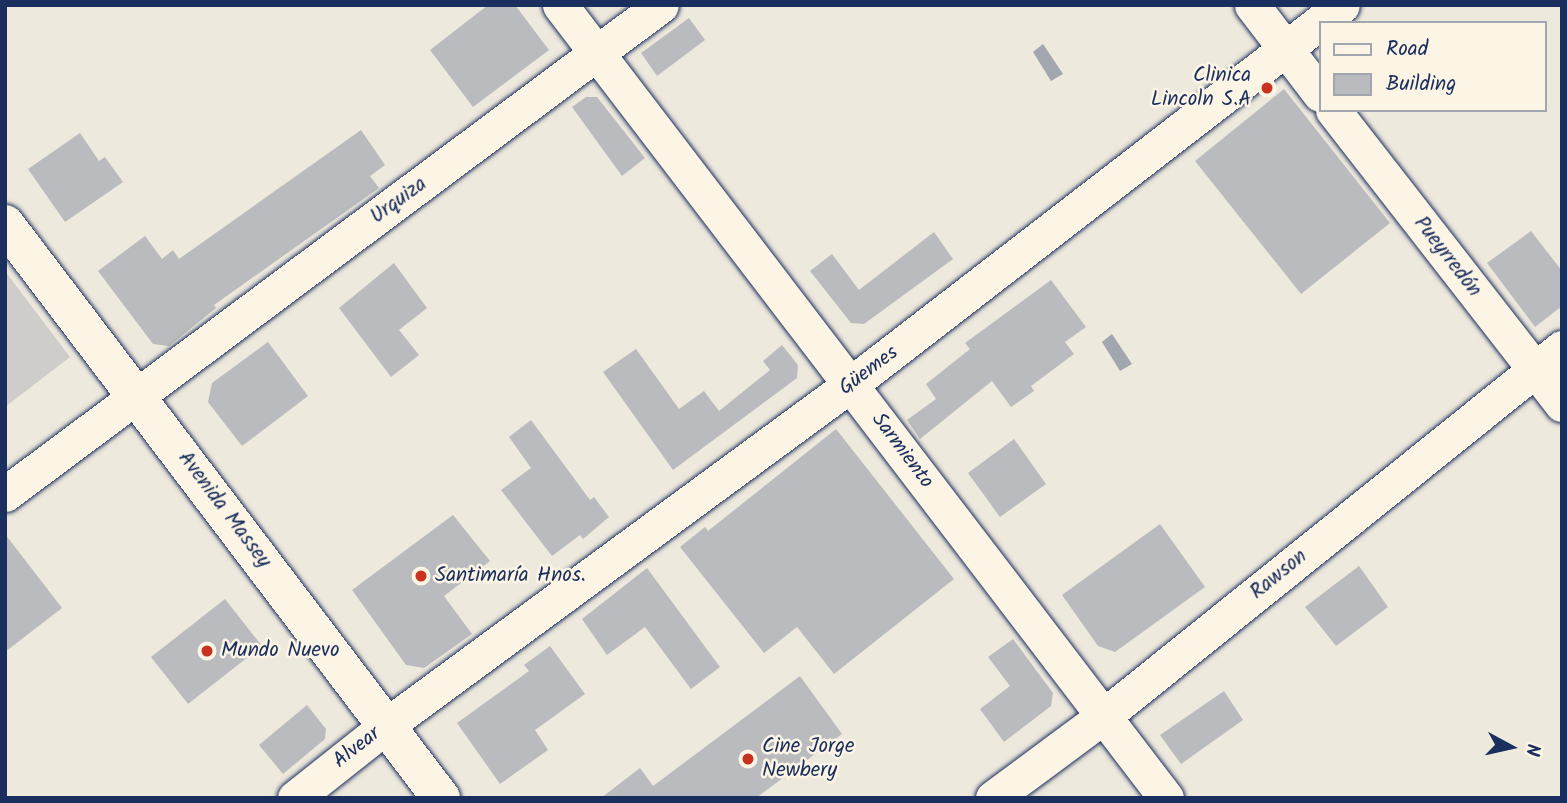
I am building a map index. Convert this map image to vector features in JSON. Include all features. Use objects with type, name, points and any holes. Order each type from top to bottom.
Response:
[{"type":"main road","name":"Avenida Massey","points":[[5,224],[441,798]]},
{"type":"street","name":"Sarmiento","points":[[560,5],[1166,798]]},
{"type":"street","name":"Urquiza","points":[[5,494],[136,394],[597,56],[661,5]]},
{"type":"street","points":[[1252,5],[1318,91]]},
{"type":"street","name":"Güemes","points":[[1321,21],[1342,5]]},
{"type":"street","name":"Güemes","points":[[387,725],[851,384],[1318,24]]},
{"type":"street","name":"Pueyrredón","points":[[1335,112],[1562,404]]},
{"type":"street","name":"Rawson","points":[[993,798],[1105,715],[1562,348]]},
{"type":"street","name":"Alvear","points":[[295,798],[387,725]]},
{"type":"shaded area","points":[[1043,44],[1063,74],[1051,81],[1033,52]]},
{"type":"shaded area","points":[[5,271],[70,357],[5,407]]},
{"type":"shaded area","points":[[1112,334],[1132,364],[1120,371],[1102,342]]},
{"type":"building","points":[[488,5],[515,5],[549,50],[473,107],[430,50]]},
{"type":"building","points":[[689,18],[705,40],[657,76],[641,53]]},
{"type":"building","points":[[1284,89],[1390,223],[1301,294],[1195,161]]},
{"type":"building","points":[[586,97],[597,97],[645,158],[622,176],[572,107]]},
{"type":"building","points":[[361,130],[385,165],[370,176],[379,188],[214,305],[216,308],[169,346],[153,344],[98,271],[145,236],[162,259],[173,250],[179,259]]},
{"type":"building","points":[[80,133],[99,161],[105,157],[123,182],[65,222],[28,169]]},
{"type":"building","points":[[1531,231],[1562,271],[1562,306],[1535,327],[1487,263]]},
{"type":"building","points":[[934,232],[953,259],[864,324],[851,323],[810,271],[832,254],[859,290]]},
{"type":"building","points":[[394,263],[427,308],[399,330],[419,355],[391,377],[339,308]]},
{"type":"building","points":[[1051,280],[1086,327],[1065,342],[1074,354],[1031,386],[1034,391],[1011,407],[992,381],[920,439],[907,420],[936,399],[926,384],[970,349],[965,343]]},
{"type":"building","points":[[268,342],[308,396],[242,446],[208,402],[212,383]]},
{"type":"building","points":[[782,345],[798,365],[797,378],[673,470],[603,372],[636,349],[679,409],[704,391],[719,411],[770,370],[763,361]]},
{"type":"building","points":[[531,420],[590,500],[594,497],[609,517],[583,539],[580,535],[552,556],[501,490],[531,468],[509,437]]},
{"type":"building","points":[[836,429],[954,579],[834,674],[797,627],[764,653],[680,547],[705,527],[708,531]]},
{"type":"building","points":[[1014,439],[1046,484],[1000,517],[968,473]]},
{"type":"building","name":"Santimaría Hnos.","points":[[453,515],[490,561],[444,596],[472,634],[424,668],[406,665],[352,590]]},
{"type":"building","points":[[1160,524],[1205,587],[1115,652],[1098,646],[1062,595]]},
{"type":"building","points":[[5,534],[62,608],[5,652]]},
{"type":"building","points":[[1359,566],[1388,607],[1336,646],[1305,607]]},
{"type":"building","points":[[647,568],[720,667],[691,689],[645,627],[607,655],[582,619]]},
{"type":"building","name":"Mundo Nuevo","points":[[225,599],[262,646],[188,704],[151,657]]},
{"type":"building","points":[[1013,639],[1053,693],[1051,706],[1004,742],[980,709],[1010,686],[988,657]]},
{"type":"building","points":[[550,646],[585,694],[535,730],[548,750],[500,784],[457,723],[529,671],[524,665]]},
{"type":"building","name":"Cine Jorge Newbery","points":[[800,676],[842,734],[756,798],[601,798],[640,768],[653,786]]},
{"type":"building","points":[[1224,691],[1243,720],[1181,764],[1160,735]]},
{"type":"building","points":[[307,705],[326,729],[325,739],[283,774],[259,745]]},
{"type":"place","name":"Clinica Lincoln S.A","points":[[1267,88]]},
{"type":"place","name":"Santimaría Hnos.","points":[[421,576]]},
{"type":"place","name":"Mundo Nuevo","points":[[207,651]]},
{"type":"place","name":"Cine Jorge Newbery","points":[[748,759]]}]
